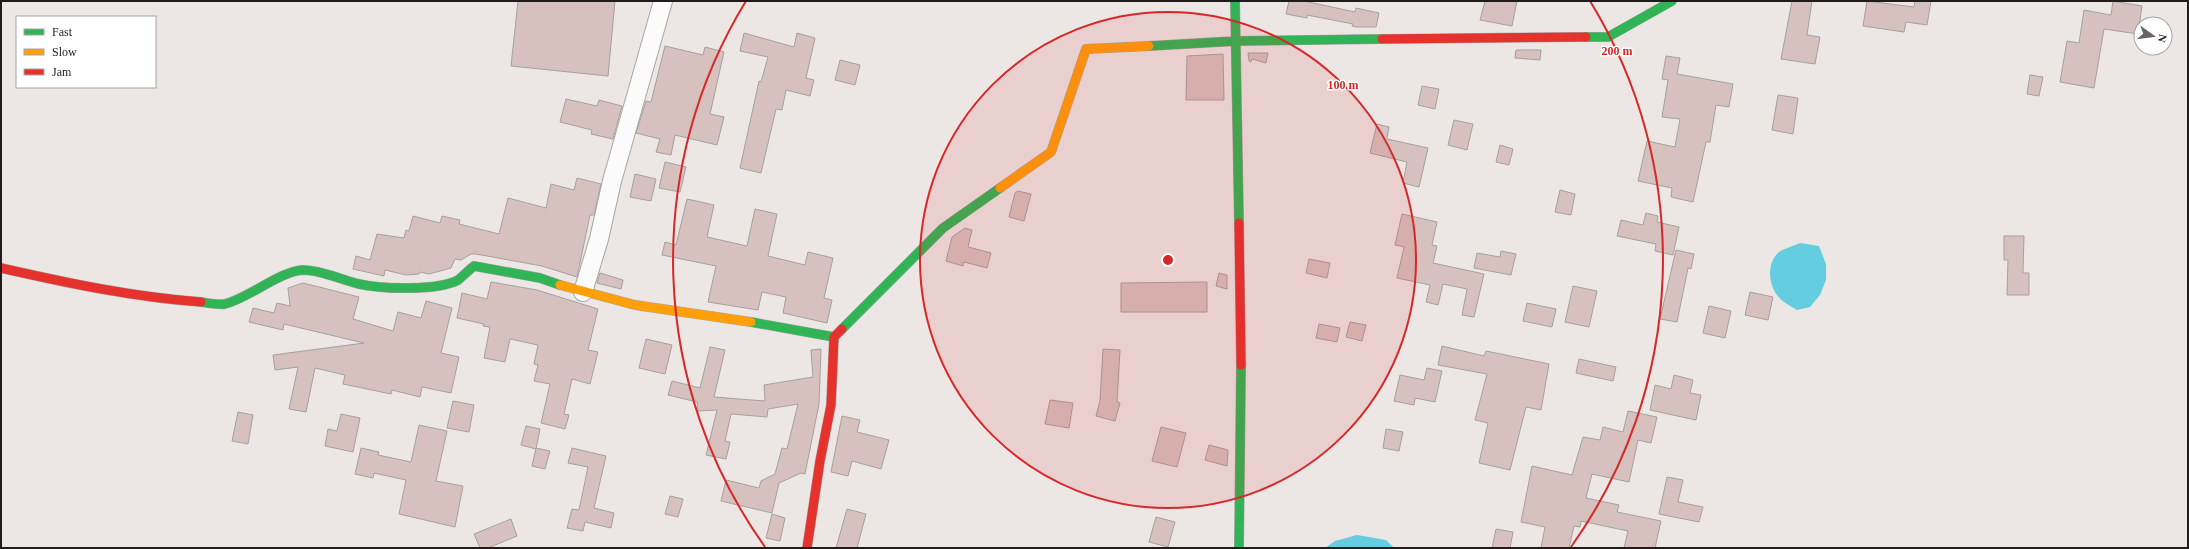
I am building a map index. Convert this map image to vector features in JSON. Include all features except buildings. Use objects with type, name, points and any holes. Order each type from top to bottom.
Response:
[{"type":"street","points":[[583,292],[599,239],[612,181],[663,1]]},
{"type":"street","points":[[1235,1],[1241,352],[1239,548]]},
{"type":"street","points":[[807,548],[820,461],[831,405],[834,337],[943,228],[1051,152],[1086,49],[1236,40],[1608,37],[1672,1]]},
{"type":"street","points":[[1,268],[94,289],[160,299],[224,304],[245,296],[282,276],[302,270],[318,272],[359,284],[386,289],[431,286],[457,280],[474,266],[540,278],[583,292],[636,305],[715,315],[834,337]]},
{"type":"water","points":[[1800,243],[1819,246],[1826,264],[1826,280],[1820,295],[1810,307],[1797,310],[1784,302],[1777,295],[1772,285],[1770,273],[1772,261],[1779,252]]},
{"type":"water","points":[[1357,535],[1386,540],[1394,548],[1325,548],[1335,541]]},
{"type":"traffic: fast","points":[[1235,1],[1239,223]]},
{"type":"traffic: fast","points":[[1586,37],[1608,37],[1672,1]]},
{"type":"traffic: fast","points":[[1149,46],[1236,41],[1382,39]]},
{"type":"traffic: fast","points":[[842,329],[943,228],[1000,188]]},
{"type":"traffic: fast","points":[[201,302],[225,304],[234,301],[284,275],[303,270],[310,270],[369,286],[409,288],[449,284],[458,280],[474,266],[540,278],[560,285]]},
{"type":"traffic: fast","points":[[751,322],[834,337]]},
{"type":"traffic: fast","points":[[1239,548],[1241,365]]},
{"type":"traffic: slow","points":[[1000,188],[1051,152],[1086,49],[1149,46]]},
{"type":"traffic: slow","points":[[560,285],[635,305],[751,322]]},
{"type":"traffic: jam","points":[[1382,39],[1586,37]]},
{"type":"traffic: jam","points":[[1239,223],[1241,365]]},
{"type":"traffic: jam","points":[[1,268],[125,293],[201,302]]},
{"type":"traffic: jam","points":[[807,548],[820,461],[831,405],[834,337],[842,329]]}]
